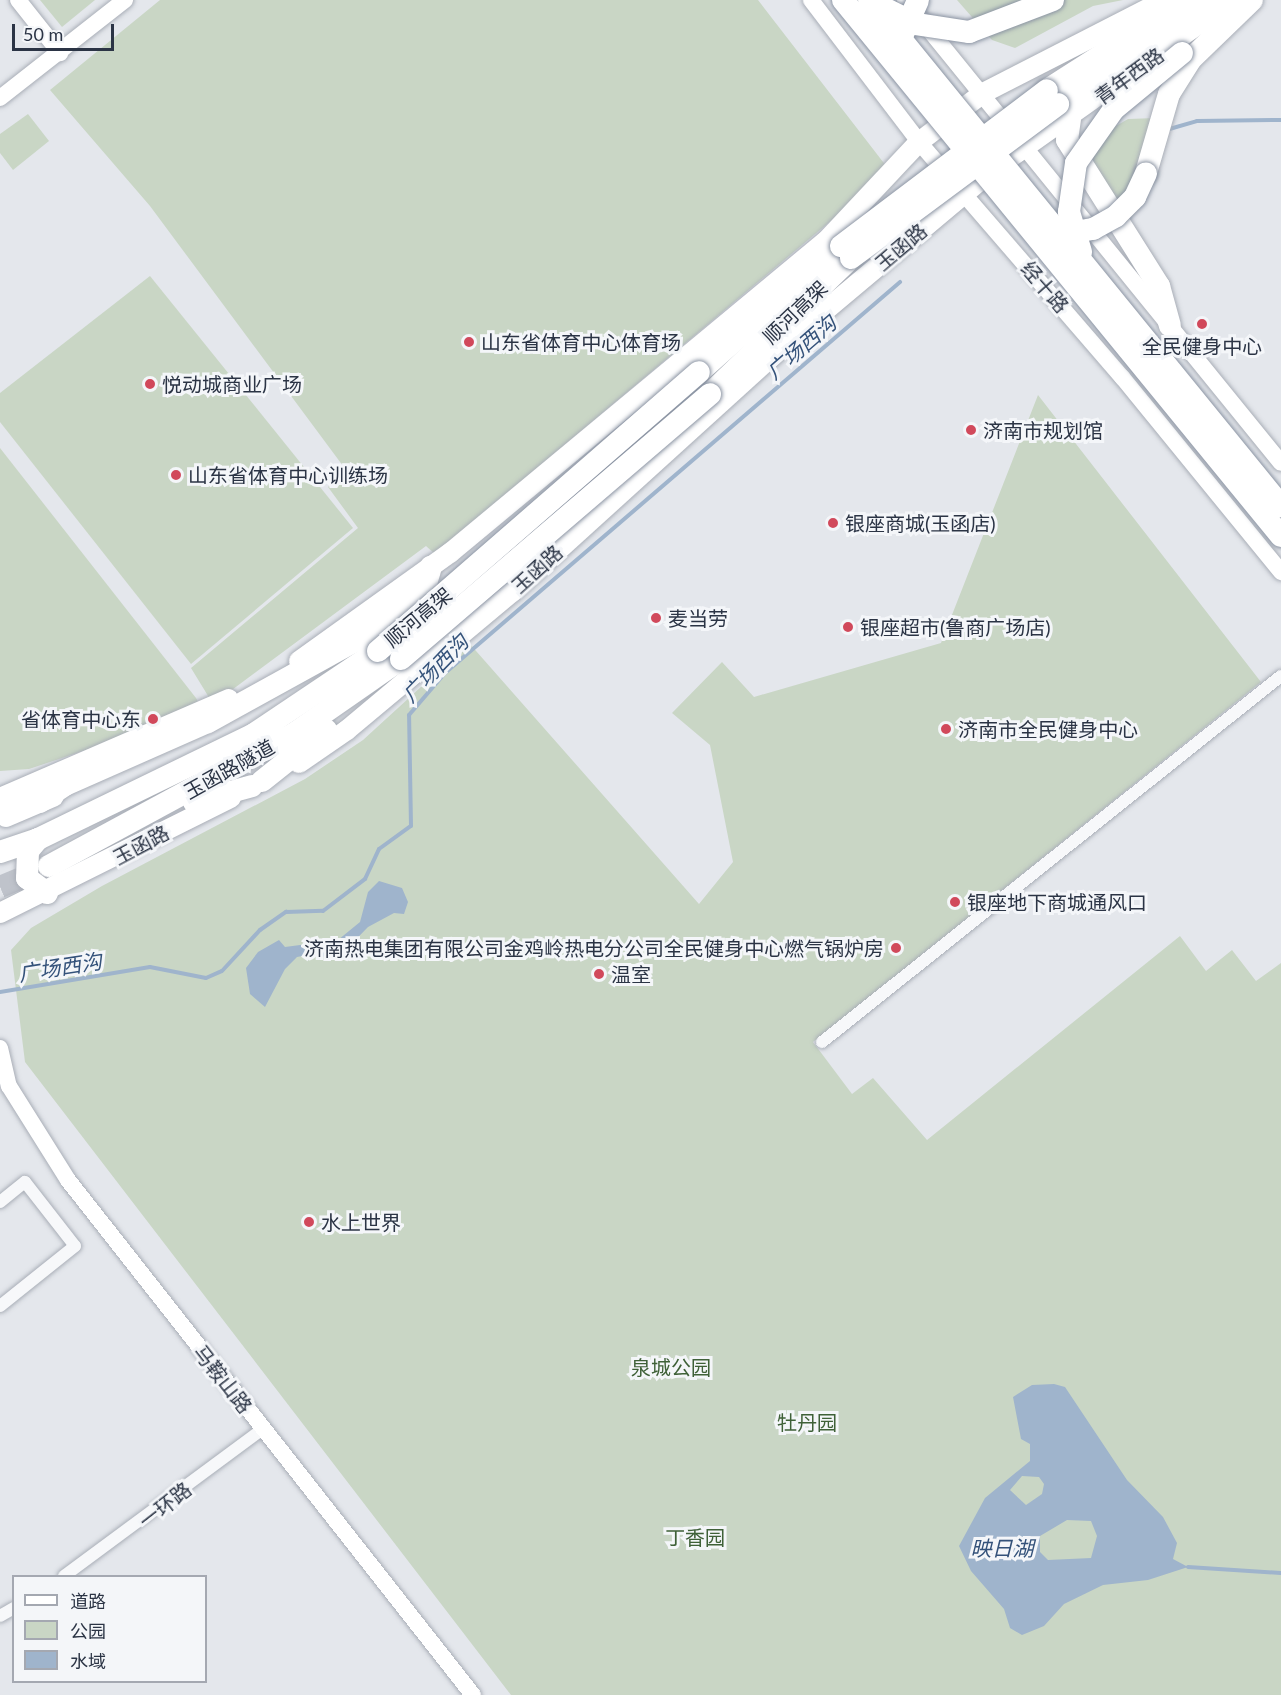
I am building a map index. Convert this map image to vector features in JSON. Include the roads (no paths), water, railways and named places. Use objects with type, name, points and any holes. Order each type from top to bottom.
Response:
[{"type":"highway","name":"经十路","points":[[843,0],[915,95],[1281,536]]},
{"type":"highway","points":[[871,0],[916,24],[969,32],[1053,0]]},
{"type":"highway","points":[[871,0],[1281,506]]},
{"type":"highway","points":[[915,95],[900,55],[918,0]]},
{"type":"highway","name":"顺河高架","points":[[378,651],[934,170],[1188,0]]},
{"type":"highway","name":"顺河高架","points":[[401,659],[639,457],[851,258],[1011,135],[1217,0]]},
{"type":"highway","points":[[1096,279],[1073,235],[1069,212],[1069,188],[1087,143],[1114,109],[1250,0]]},
{"type":"highway","points":[[992,189],[1020,219],[1051,235],[1080,233],[1116,216],[1141,185],[1169,94],[1190,60],[1250,0]]},
{"type":"highway","points":[[1070,119],[1067,140],[1159,286],[1170,326]]},
{"type":"highway","points":[[40,802],[65,785],[208,722],[373,631],[426,584],[431,567]]},
{"type":"highway","points":[[0,852],[38,839],[254,734],[378,651]]},
{"type":"highway","name":"玉函路隧道","points":[[3,807],[40,802],[220,727],[378,651]]},
{"type":"highway","points":[[88,847],[223,790],[257,784],[389,680],[401,659]]},
{"type":"highway","name":"玉函路隧道","points":[[49,866],[88,847],[295,733],[401,659]]},
{"type":"highway","points":[[38,839],[28,851],[27,878],[47,893]]},
{"type":"main road","points":[[18,0],[60,53]]},
{"type":"main road","points":[[0,98],[125,0]]},
{"type":"main road","name":"经十路","points":[[811,0],[919,142],[1122,377],[1281,572]]},
{"type":"main road","points":[[905,0],[983,93],[1022,148],[1281,462]]},
{"type":"main road","points":[[3,807],[260,686],[431,567],[825,242],[919,142],[983,93],[1165,0]]},
{"type":"main road","name":"青年西路","points":[[1022,148],[1070,119],[1233,0]]},
{"type":"main road","name":"玉函路","points":[[0,913],[47,893],[257,784],[285,773],[347,730],[564,545],[790,340],[1022,148]]},
{"type":"main road","points":[[1122,377],[1092,324],[1102,300],[1116,290],[1128,291],[1223,406],[1239,411]]},
{"type":"main road","points":[[517,496],[564,545]]},
{"type":"main road","name":"马鞍山路","points":[[0,1048],[9,1086],[68,1180],[473,1695]]},
{"type":"street","points":[[822,1042],[1281,676]]},
{"type":"street","points":[[0,1202],[25,1182],[75,1246],[0,1306]]},
{"type":"street","name":"一环路","points":[[64,1575],[263,1430]]},
{"type":"water","points":[[379,881],[402,888],[408,902],[404,914],[394,913],[368,927],[336,960],[313,954],[297,957],[285,969],[265,1007],[250,994],[246,968],[258,952],[279,940],[285,947],[338,940],[360,922],[368,892]]},
{"type":"water","name":"映日湖","points":[[1054,1384],[1065,1387],[1127,1480],[1163,1517],[1177,1543],[1173,1559],[1188,1567],[1148,1580],[1103,1585],[1064,1604],[1044,1626],[1022,1635],[1010,1628],[1004,1609],[971,1571],[959,1546],[985,1498],[1030,1461],[1030,1444],[1021,1439],[1013,1397],[1032,1385]],"holes":[[[1022,1476],[1039,1477],[1044,1484],[1042,1494],[1026,1505],[1010,1490]],[[1067,1520],[1091,1521],[1097,1536],[1091,1558],[1048,1560],[1040,1552],[1040,1536]]]},
{"type":"waterway","name":"广场西沟","points":[[1166,130],[1197,121],[1281,120]]},
{"type":"waterway","name":"广场西沟","points":[[0,992],[150,967],[206,978],[222,971],[260,930],[286,912],[323,911],[365,879],[379,849],[411,826],[409,715],[445,673],[900,282]]},
{"type":"waterway","points":[[1188,1567],[1281,1573]]},
{"type":"tunnel","points":[[0,887],[43,869]]},
{"type":"place","name":"全民健身中心","points":[[1202,324]]},
{"type":"place","name":"山东省体育中心体育场","points":[[469,342]]},
{"type":"place","name":"悦动城商业广场","points":[[150,384]]},
{"type":"place","name":"济南市规划馆","points":[[971,430]]},
{"type":"place","name":"山东省体育中心训练场","points":[[176,475]]},
{"type":"place","name":"银座商城(玉函店)","points":[[833,523]]},
{"type":"place","name":"麦当劳","points":[[656,618]]},
{"type":"place","name":"银座超市(鲁商广场店)","points":[[848,627]]},
{"type":"place","name":"省体育中心东","points":[[153,719]]},
{"type":"place","name":"济南市全民健身中心","points":[[946,729]]},
{"type":"place","name":"银座地下商城通风口","points":[[955,902]]},
{"type":"place","name":"济南热电集团有限公司金鸡岭热电分公司全民健身中心燃气锅炉房","points":[[896,948]]},
{"type":"place","name":"温室","points":[[599,974]]},
{"type":"place","name":"水上世界","points":[[309,1222]]},
{"type":"park label","name":"泉城公园","points":[[671,1367]]},
{"type":"park label","name":"牡丹园","points":[[807,1422]]},
{"type":"park label","name":"丁香园","points":[[695,1537]]}]
